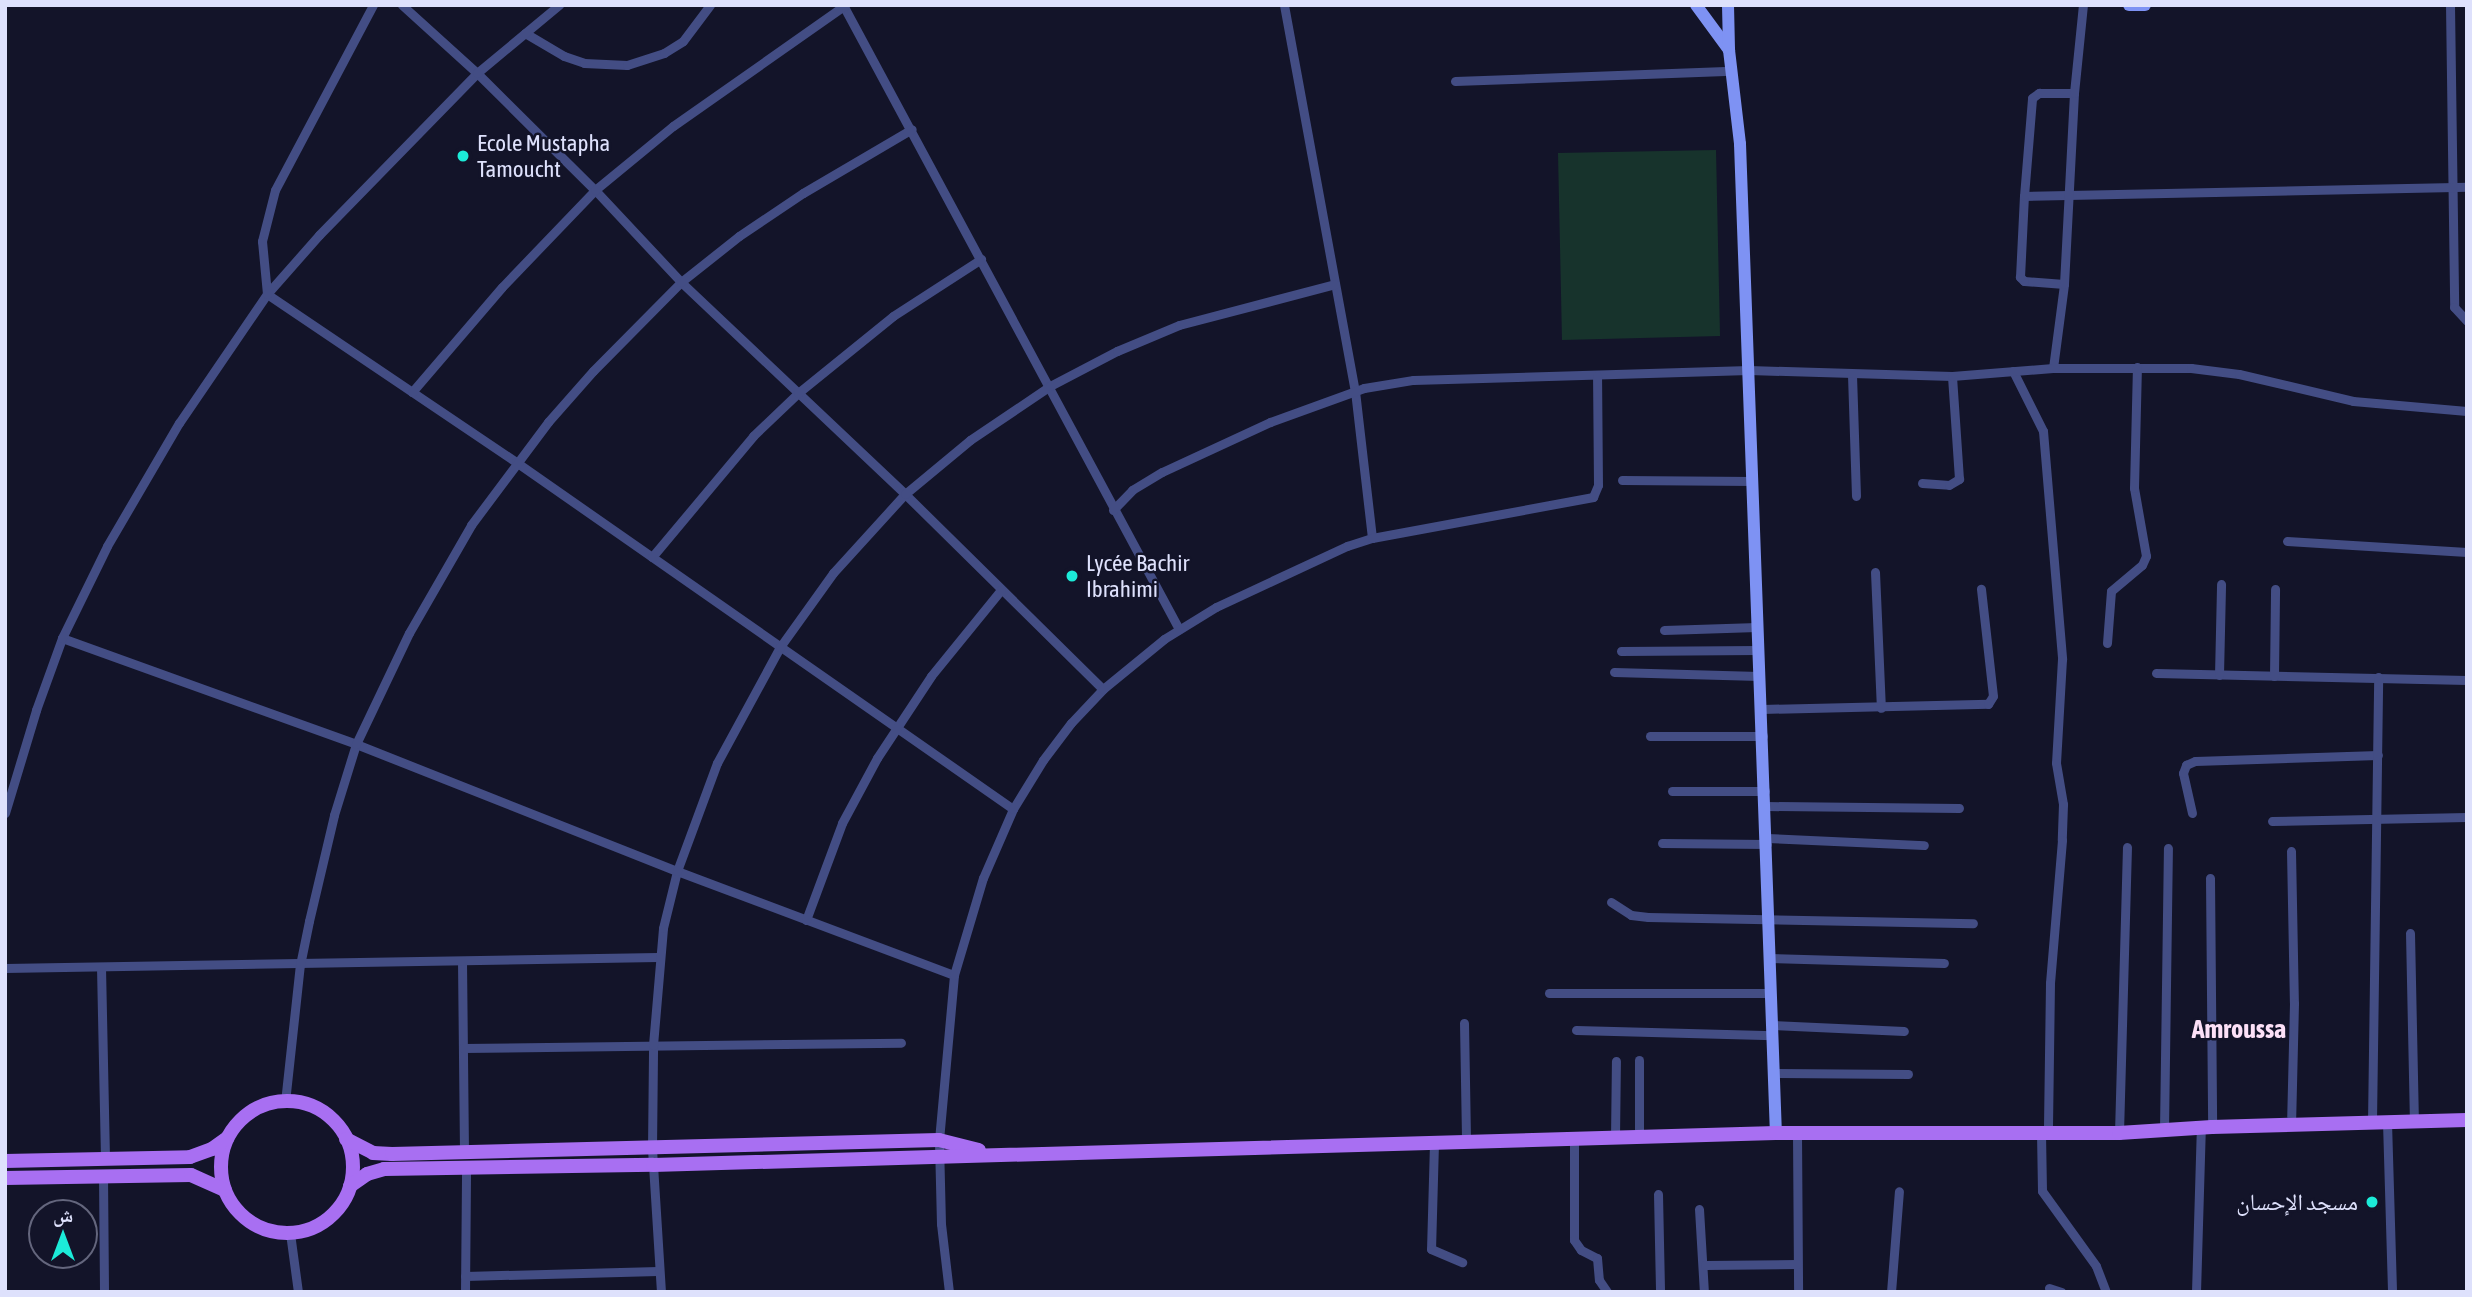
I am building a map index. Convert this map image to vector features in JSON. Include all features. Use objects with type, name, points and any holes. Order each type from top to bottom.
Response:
[{"type":"main road","points":[[1696,5],[1729,50]]},
{"type":"main road","points":[[1728,5],[1729,50],[1740,144],[1776,1133]]},
{"type":"main road","points":[[2129,5],[2145,5]]},
{"type":"main road","points":[[5,1161],[190,1157],[212,1149],[254,1111],[285,1102],[318,1109],[331,1119],[346,1139],[352,1157],[350,1186],[337,1210],[324,1222],[307,1230],[289,1233],[262,1228],[247,1219],[234,1206],[225,1190],[222,1157],[230,1134]]},
{"type":"main road","points":[[350,1186],[366,1174],[384,1169],[939,1158],[995,1154],[1776,1133],[2119,1133],[2207,1127],[2467,1120]]},
{"type":"main road","points":[[346,1139],[373,1153],[652,1149],[939,1140],[995,1154]]},
{"type":"main road","points":[[5,1178],[191,1175],[209,1180],[225,1190]]},
{"type":"street","points":[[267,294],[262,241],[275,190],[373,5]]},
{"type":"street","points":[[402,5],[477,73],[595,190],[681,282],[905,494],[1103,689]]},
{"type":"street","points":[[5,813],[32,723],[62,638],[140,486],[179,423],[267,294],[369,181],[477,73],[559,5]]},
{"type":"street","points":[[525,33],[564,56],[584,63],[627,65],[664,53],[683,41],[710,5]]},
{"type":"street","points":[[412,392],[502,287],[595,190],[673,126],[844,5],[1179,629]]},
{"type":"street","points":[[1284,5],[1355,391],[1372,538]]},
{"type":"street","points":[[2053,368],[2064,284],[2071,196],[2074,93],[2082,5]]},
{"type":"street","points":[[2450,5],[2454,307],[2467,321]]},
{"type":"street","points":[[1455,81],[1732,71]]},
{"type":"street","points":[[2064,284],[2024,281],[2020,278],[2024,196],[2032,98],[2039,93],[2074,93]]},
{"type":"street","points":[[285,1102],[300,965],[318,875],[356,744],[437,581],[516,462],[593,371],[681,282],[782,208],[912,129]]},
{"type":"street","points":[[2024,196],[2467,187]]},
{"type":"street","points":[[652,557],[753,436],[798,393],[893,316],[981,259]]},
{"type":"street","points":[[661,1292],[652,1149],[653,1045],[658,957],[677,871],[717,763],[780,647],[833,573],[905,494],[970,440],[1050,386],[1116,351],[1180,325],[1335,284]]},
{"type":"street","points":[[267,294],[516,462],[1013,809]]},
{"type":"street","points":[[1113,510],[1132,490],[1207,449],[1270,422],[1355,391],[1413,380],[1749,370],[1952,376],[2053,368],[2137,367],[2239,374],[2353,401],[2467,411]]},
{"type":"street","points":[[2107,643],[2111,591],[2123,578],[2142,565],[2146,556],[2134,488],[2137,367]]},
{"type":"street","points":[[2014,371],[2043,431],[2062,659],[2056,763],[2063,804],[2062,840],[2050,983],[2042,1191],[2096,1266],[2106,1292]]},
{"type":"street","points":[[1852,375],[1856,496]]},
{"type":"street","points":[[948,1292],[941,1224],[939,1140],[954,975],[982,878],[1013,809],[1072,723],[1103,689],[1179,629],[1216,607],[1347,546],[1372,538],[1593,497],[1598,485],[1597,376]]},
{"type":"street","points":[[1922,483],[1949,485],[1959,479],[1952,376]]},
{"type":"street","points":[[1622,480],[1753,481]]},
{"type":"street","points":[[2287,541],[2467,552]]},
{"type":"street","points":[[1875,572],[1881,708]]},
{"type":"street","points":[[2219,674],[2221,584]]},
{"type":"street","points":[[1762,709],[1988,704],[1993,696],[1981,589]]},
{"type":"street","points":[[2274,676],[2275,589]]},
{"type":"street","points":[[806,919],[842,823],[895,727],[966,630],[1001,590]]},
{"type":"street","points":[[1664,630],[1757,627]]},
{"type":"street","points":[[62,638],[356,744],[677,871],[954,975]]},
{"type":"street","points":[[1621,651],[1758,650]]},
{"type":"street","points":[[1614,672],[1759,676]]},
{"type":"street","points":[[2156,673],[2467,680]]},
{"type":"street","points":[[2372,1122],[2378,677]]},
{"type":"street","points":[[1650,736],[1763,736]]},
{"type":"street","points":[[2192,813],[2183,773],[2186,765],[2195,761],[2378,755]]},
{"type":"street","points":[[1672,791],[1765,791]]},
{"type":"street","points":[[1766,806],[1959,808]]},
{"type":"street","points":[[2272,821],[2467,817]]},
{"type":"street","points":[[1662,843],[1767,841],[1924,845]]},
{"type":"street","points":[[2119,1133],[2127,847]]},
{"type":"street","points":[[2164,1130],[2168,848]]},
{"type":"street","points":[[2291,851],[2294,1003],[2291,1125]]},
{"type":"street","points":[[2196,1292],[2207,1127],[2210,878]]},
{"type":"street","points":[[1611,902],[1631,915],[1648,917],[1973,923]]},
{"type":"street","points":[[2410,933],[2414,1121]]},
{"type":"street","points":[[5,968],[658,957]]},
{"type":"street","points":[[1768,958],[1944,963]]},
{"type":"street","points":[[462,961],[464,1153]]},
{"type":"street","points":[[101,967],[105,1159]]},
{"type":"street","points":[[1549,993],[1771,993]]},
{"type":"street","points":[[1464,1023],[1465,1140]]},
{"type":"street","points":[[1576,1030],[1904,1031]]},
{"type":"street","points":[[463,1048],[901,1043]]},
{"type":"street","points":[[1639,1060],[1639,1138]]},
{"type":"street","points":[[1615,1138],[1616,1062]]},
{"type":"street","points":[[1774,1073],[1908,1074]]},
{"type":"street","points":[[2388,1122],[2392,1292]]},
{"type":"street","points":[[1797,1134],[1798,1292]]},
{"type":"street","points":[[1574,1139],[1574,1240],[1580,1250],[1597,1258],[1599,1280],[1606,1292]]},
{"type":"street","points":[[1434,1143],[1431,1249],[1462,1262]]},
{"type":"street","points":[[465,1292],[466,1168]]},
{"type":"street","points":[[103,1175],[104,1292]]},
{"type":"street","points":[[1891,1292],[1899,1191]]},
{"type":"street","points":[[1658,1194],[1660,1292]]},
{"type":"street","points":[[1699,1209],[1704,1292]]},
{"type":"street","points":[[289,1233],[298,1292]]},
{"type":"street","points":[[1704,1265],[1797,1264]]},
{"type":"street","points":[[465,1276],[658,1271]]},
{"type":"street","points":[[2049,1288],[2061,1292]]},
{"type":"green space","points":[[1716,150],[1720,336],[1562,340],[1558,153]]},
{"type":"place","name":"Ecole Mustapha Tamoucht","points":[[463,156]]},
{"type":"place","name":"Lycée Bachir Ibrahimi","points":[[1072,576]]},
{"type":"place","name":"مسجد الإحسان","points":[[2372,1202]]},
{"type":"district","name":"Amroussa","points":[[2239,1030]]}]
